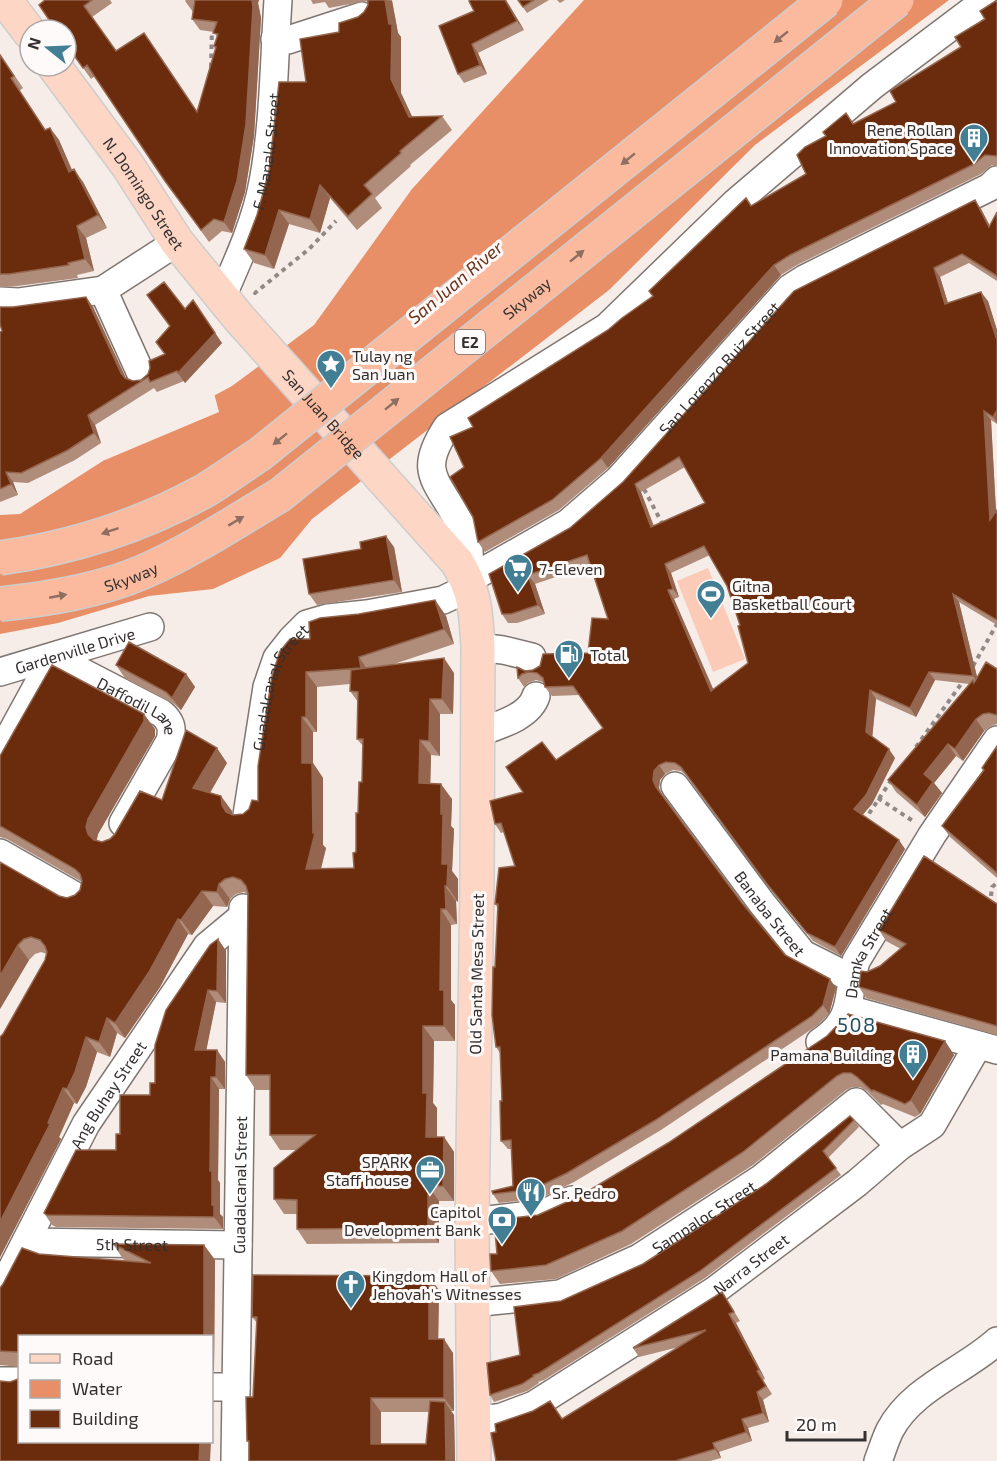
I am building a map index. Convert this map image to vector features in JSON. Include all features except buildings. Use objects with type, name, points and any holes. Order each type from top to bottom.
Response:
[{"type":"highway","points":[[0,558],[79,542],[153,516],[206,490],[260,454],[826,0]]},
{"type":"highway","name":"Skyway","points":[[0,604],[59,596],[141,573],[182,554],[280,495],[897,0]]},
{"type":"main road","name":"N. Domingo Street","points":[[63,78],[128,166],[177,242],[229,298]]},
{"type":"main road","name":"San Juan Bridge","points":[[229,298],[409,510]]},
{"type":"main road","name":"Old Santa Mesa Street","points":[[409,510],[457,562],[469,584],[476,620],[478,647],[472,1222],[474,1461]]},
{"type":"street","name":"F. Manalo Street","points":[[229,298],[263,184],[270,129],[278,0]]},
{"type":"street","points":[[469,584],[470,555],[466,533],[432,474],[430,463],[435,445],[447,428],[607,327],[735,203],[872,86],[986,0]]},
{"type":"street","points":[[276,39],[288,39],[362,16]]},
{"type":"street","name":"San Lorenzo Ruiz Street","points":[[469,584],[568,524],[619,479],[790,288],[804,279],[995,186]]},
{"type":"street","points":[[0,301],[18,302],[103,290],[177,242]]},
{"type":"street","points":[[103,290],[142,375]]},
{"type":"street","name":"Guadalcanal Street","points":[[247,815],[267,687],[277,657],[292,639],[307,624],[328,618],[367,614],[443,600],[469,584]]},
{"type":"street","name":"Gardenville Drive","points":[[0,672],[150,627]]},
{"type":"street","points":[[478,647],[532,657],[534,664]]},
{"type":"street","points":[[0,754],[53,657]]},
{"type":"street","name":"Daffodil Lane","points":[[53,657],[160,713],[171,725],[170,741],[112,841]]},
{"type":"street","points":[[477,733],[501,724],[528,709],[536,696]]},
{"type":"street","name":"Damka Street","points":[[798,1057],[828,1037],[843,1022],[848,1010],[851,978],[856,962],[932,836],[971,775],[997,740]]},
{"type":"street","name":"Banaba Street","points":[[675,786],[761,902],[803,954],[851,978]]},
{"type":"street","points":[[0,853],[77,897]]},
{"type":"street","name":"Guadalcanal Street","points":[[236,1461],[224,1387],[238,1245],[243,912]]},
{"type":"street","name":"Ang Buhay Street","points":[[0,1292],[86,1124],[207,946],[243,912]]},
{"type":"street","points":[[848,1010],[988,1048]]},
{"type":"street","name":"Narra Street","points":[[474,1421],[502,1417],[534,1405],[714,1291],[809,1221],[900,1146],[932,1125],[988,1048]]},
{"type":"street","name":"Sampaloc Street","points":[[472,1303],[560,1294],[639,1258],[762,1178],[856,1102],[900,1146]]},
{"type":"street","points":[[472,1222],[545,1214],[590,1190]]},
{"type":"street","name":"5th Street","points":[[26,1242],[238,1245]]},
{"type":"street","points":[[878,1461],[891,1429],[910,1404],[997,1341]]},
{"type":"street","points":[[0,1381],[18,1381]]},
{"type":"path","points":[[211,77],[212,17]]},
{"type":"path","points":[[229,298],[255,293],[309,249],[336,220]]},
{"type":"path","points":[[631,464],[667,533]]},
{"type":"path","points":[[914,750],[956,693],[997,624]]},
{"type":"path","points":[[861,825],[892,779]]},
{"type":"path","points":[[878,798],[932,836]]},
{"type":"path","points":[[989,909],[992,887],[997,883]]},
{"type":"shaded area","name":"Gitna Basketball Court","points":[[708,568],[745,659],[713,672],[677,581]]},
{"type":"water","name":"San Juan River","points":[[584,0],[949,0],[755,145],[609,290],[312,519],[280,558],[213,589],[149,596],[58,623],[0,634],[0,515],[20,514],[156,427],[232,386],[314,325],[412,189]]},
{"type":"pier","points":[[214,393],[219,412],[105,460],[103,457],[154,425]]},
{"type":"place","name":"Rene Rollan Innovation Space","points":[[974,164]]},
{"type":"place","name":"Tulay ng San Juan","points":[[331,390]]},
{"type":"place","name":"7-Eleven","points":[[518,594]]},
{"type":"place","name":"Gitna Basketball Court","points":[[711,620]]},
{"type":"place","name":"Total","points":[[569,680]]},
{"type":"place","name":"Pamana Building","points":[[913,1080]]},
{"type":"place","name":"SPARK Staff house","points":[[430,1196]]},
{"type":"place","name":"Sr. Pedro","points":[[531,1218]]},
{"type":"place","name":"Capitol Development Bank","points":[[502,1246]]},
{"type":"place","name":"Kingdom Hall of Jehovah's Witnesses","points":[[351,1310]]},
{"type":"district","name":"508","points":[[857,1024]]}]
